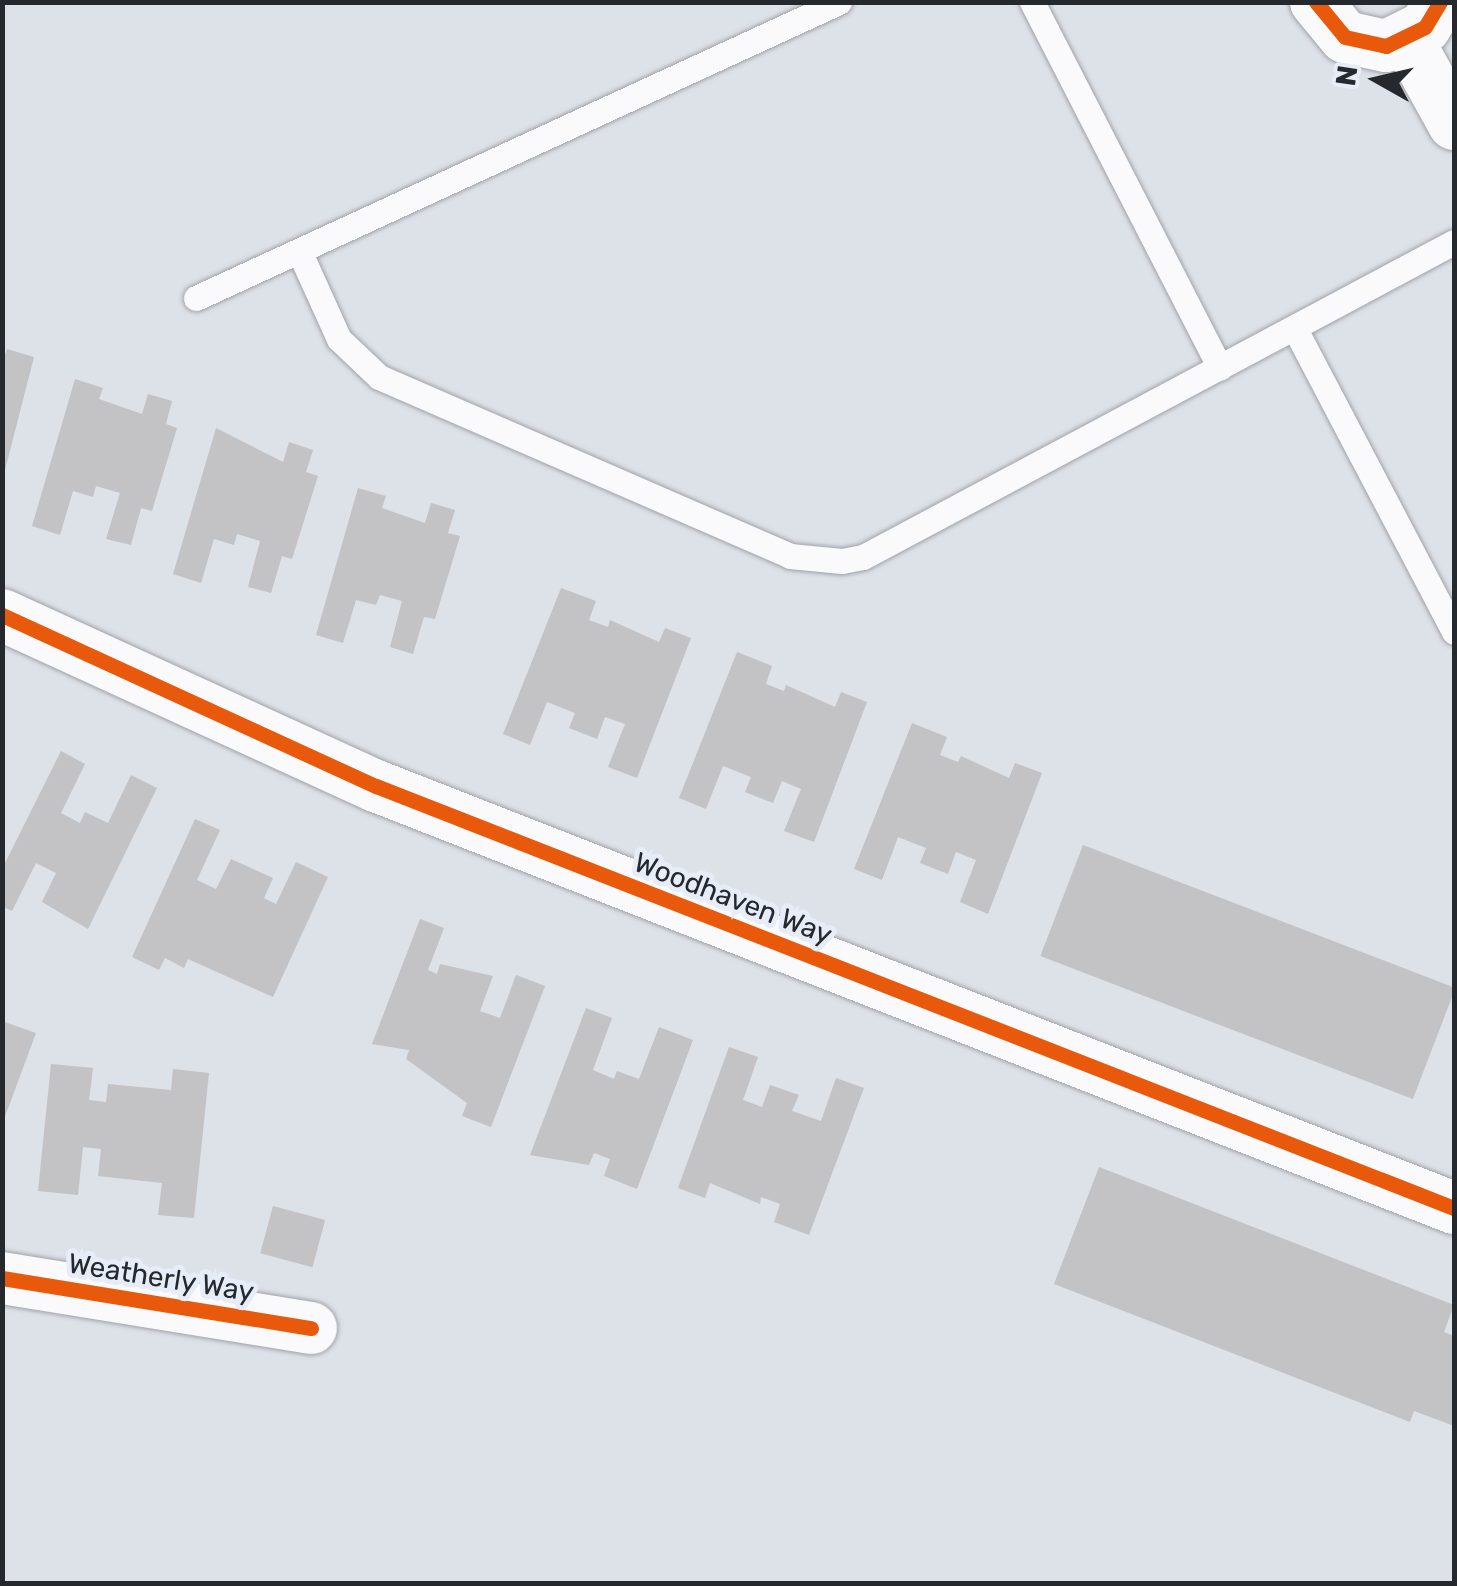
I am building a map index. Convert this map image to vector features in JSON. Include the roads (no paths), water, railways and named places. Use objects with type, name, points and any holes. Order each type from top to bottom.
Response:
[{"type":"street","points":[[1316,2],[1345,37],[1386,46],[1423,21],[1454,124]]},
{"type":"street","name":"Woodhaven Way","points":[[2,616],[376,786],[1454,1208]]},
{"type":"street","name":"Weatherly Way","points":[[2,1278],[310,1328]]},
{"type":"lane","points":[[196,298],[302,254],[839,2]]},
{"type":"lane","points":[[1032,2],[1220,368]]},
{"type":"lane","points":[[302,254],[339,339],[379,377],[790,556],[816,560],[863,557],[1454,242]]},
{"type":"lane","points":[[1296,329],[1454,632]]}]
